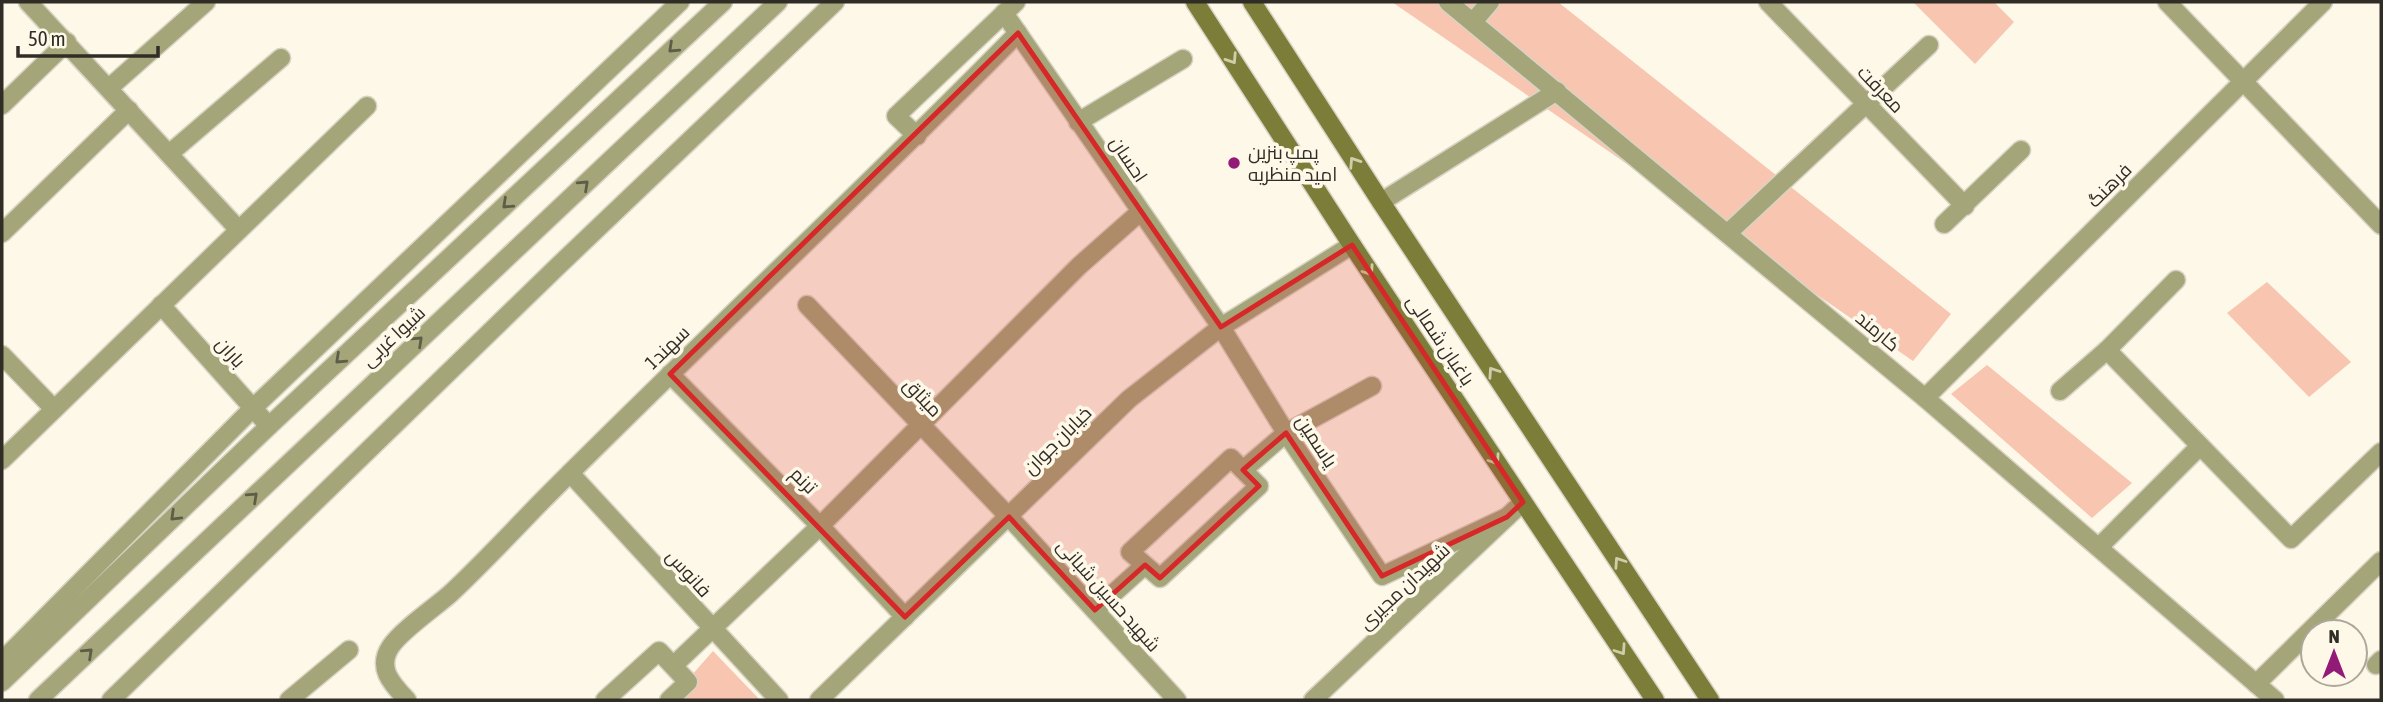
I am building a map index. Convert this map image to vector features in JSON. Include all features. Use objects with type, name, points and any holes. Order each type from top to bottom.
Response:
[{"type":"main road","name":"باغبان شمالی","points":[[1195,2],[1352,245],[1655,700]]},
{"type":"main road","name":"باغبان شمالی","points":[[1252,2],[1710,700]]},
{"type":"street","points":[[28,2],[239,230]]},
{"type":"street","points":[[109,88],[206,2]]},
{"type":"street","points":[[2,661],[253,408],[680,2]]},
{"type":"street","name":"شیوا غربی","points":[[2,682],[269,426],[723,2]]},
{"type":"street","name":"شیوا غربی","points":[[38,700],[778,2]]},
{"type":"street","points":[[111,700],[557,267],[835,2]]},
{"type":"street","name":"کارمند","points":[[1448,2],[1925,398],[2275,700]]},
{"type":"street","points":[[1473,22],[1490,2]]},
{"type":"street","points":[[2167,2],[2377,213]]},
{"type":"street","name":"فرهنگ","points":[[1925,398],[2323,2]]},
{"type":"street","name":"معرفت","points":[[1778,5],[1865,103],[1965,206]]},
{"type":"street","points":[[917,136],[896,116],[1010,7]]},
{"type":"street","name":"احسان","points":[[1010,7],[1018,33],[1221,327]]},
{"type":"street","name":"1سهند","points":[[407,700],[391,684],[385,672],[385,657],[392,644],[450,593],[670,374],[917,136],[1018,33]]},
{"type":"street","points":[[2,105],[66,42]]},
{"type":"street","points":[[1728,233],[1929,45]]},
{"type":"street","points":[[169,153],[281,58]]},
{"type":"street","points":[[1078,122],[1183,59]]},
{"type":"street","points":[[1381,202],[1557,91]]},
{"type":"street","points":[[2,460],[368,106]]},
{"type":"street","points":[[2,233],[129,110]]},
{"type":"street","points":[[1944,224],[2021,150]]},
{"type":"street","points":[[674,666],[820,526],[1079,266],[1140,212]]},
{"type":"street","name":"خیابان جوان","points":[[820,700],[1129,399],[1221,327],[1352,245]]},
{"type":"street","points":[[2060,391],[2107,350],[2176,280]]},
{"type":"street","name":"باران","points":[[161,305],[269,426]]},
{"type":"street","name":"میثاق","points":[[807,305],[1009,517]]},
{"type":"street","name":"یاسمین","points":[[1221,327],[1286,433],[1382,576],[1507,517]]},
{"type":"street","points":[[2107,350],[2291,539],[2381,452]]},
{"type":"street","points":[[2,355],[54,409]]},
{"type":"street","name":"ترنم","points":[[670,374],[820,526],[905,617]]},
{"type":"street","points":[[1243,470],[1286,433],[1372,386]]},
{"type":"street","points":[[2099,547],[2200,446]]},
{"type":"street","points":[[1231,458],[1259,486],[1160,578],[1145,565],[1130,552],[1231,458]]},
{"type":"street","name":"فانوس","points":[[570,473],[779,700]]},
{"type":"street","name":"شهیدان مجیری","points":[[1313,700],[1523,502]]},
{"type":"street","name":"شهید حسین شبانی","points":[[1009,517],[1177,700]]},
{"type":"street","points":[[2256,684],[2381,561]]},
{"type":"street","points":[[1095,610],[1145,565]]},
{"type":"street","points":[[289,700],[349,650]]},
{"type":"street","points":[[605,700],[659,652],[688,682],[669,700]]},
{"type":"highlighted area","points":[[1018,33],[1221,327],[1352,245],[1523,502],[1507,517],[1382,576],[1286,433],[1243,470],[1259,486],[1160,578],[1145,565],[1095,610],[1009,517],[905,617],[670,374]]},
{"type":"shaded area","points":[[1392,2],[1558,2],[1951,314],[1913,361]]},
{"type":"shaded area","points":[[1913,2],[1994,2],[2014,22],[1975,64]]},
{"type":"shaded area","points":[[2267,282],[2351,362],[2309,397],[2227,313]]},
{"type":"shaded area","points":[[1987,365],[2132,483],[2092,518],[1951,394]]},
{"type":"shaded area","points":[[713,651],[760,700],[670,700]]},
{"type":"place","name":"پمپ بنزین امید منظریه","points":[[1234,163]]}]
